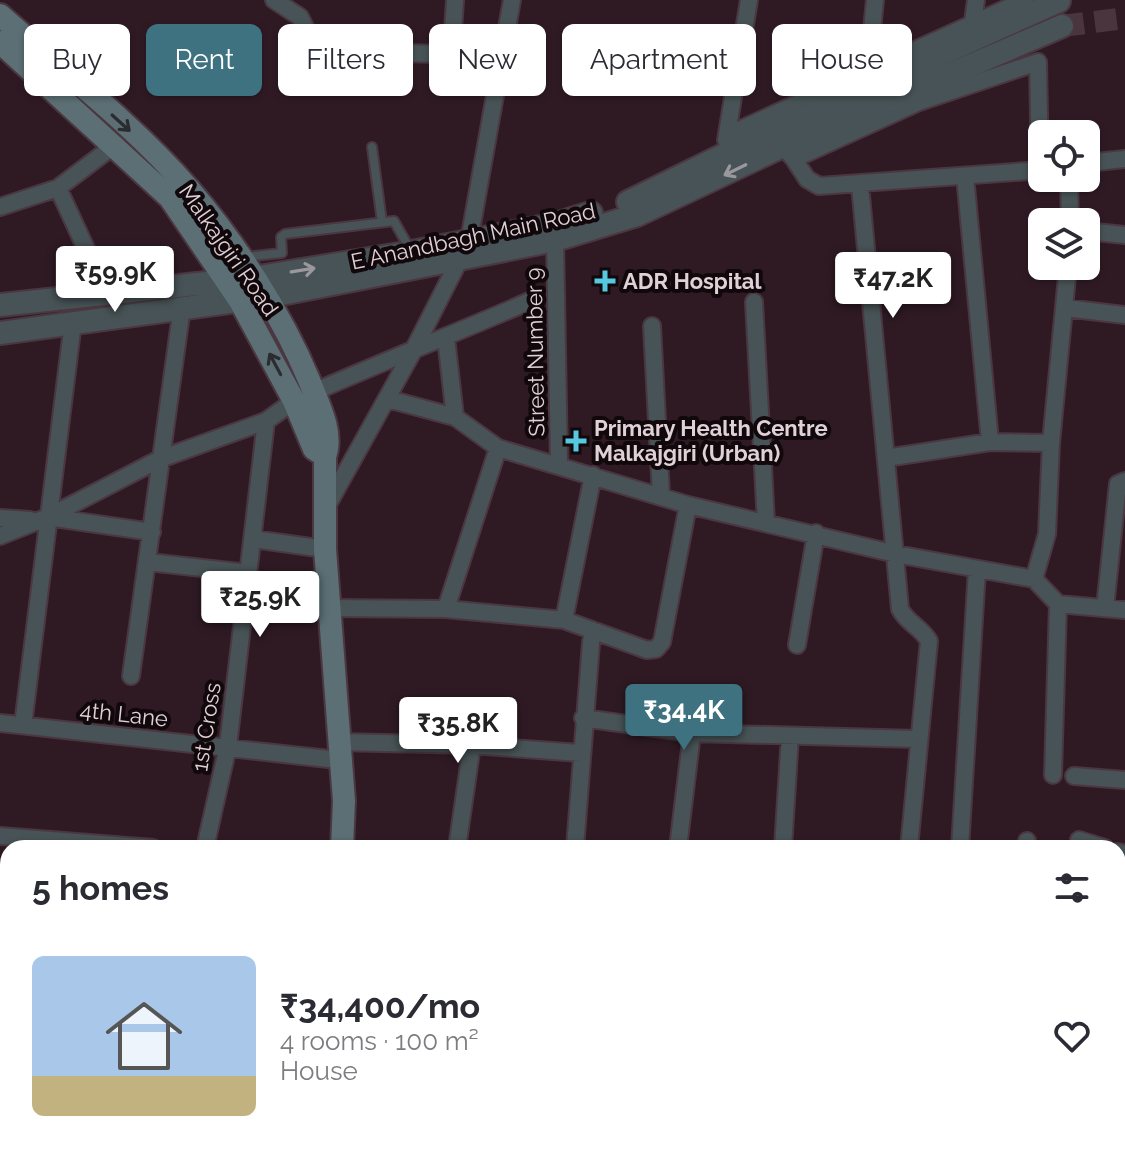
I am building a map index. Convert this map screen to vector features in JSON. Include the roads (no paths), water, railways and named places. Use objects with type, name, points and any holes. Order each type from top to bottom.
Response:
[{"type":"main road","name":"Malkajgiri Road","points":[[0,15],[134,134],[189,189],[266,297],[298,353],[304,396]]},
{"type":"main road","name":"Malkajgiri Road","points":[[0,42],[116,144],[170,198],[304,396],[330,442],[325,456],[325,549],[344,801],[342,840]]},
{"type":"street","points":[[274,0],[300,17],[321,51],[441,54],[452,46],[455,36],[455,0]]},
{"type":"street","points":[[327,506],[388,399],[464,251],[512,0]]},
{"type":"street","points":[[718,158],[728,135],[749,0]]},
{"type":"street","points":[[873,24],[875,0]]},
{"type":"street","points":[[973,22],[976,0]]},
{"type":"street","points":[[912,50],[1025,0]]},
{"type":"street","name":"E Anandbagh Main Road","points":[[0,333],[266,297],[464,251],[632,201],[718,158],[1059,1]]},
{"type":"street","name":"E Anandbagh Main Road","points":[[0,305],[253,278],[412,252],[464,251],[555,240],[637,215],[788,152],[1062,26]]},
{"type":"street","points":[[1028,171],[860,185],[812,184],[788,152],[919,102],[1038,62],[1040,120]]},
{"type":"street","points":[[728,135],[815,96]]},
{"type":"street","points":[[0,207],[58,188],[116,144]]},
{"type":"street","points":[[1100,162],[1125,159]]},
{"type":"street","points":[[965,176],[990,442]]},
{"type":"street","points":[[860,185],[900,609],[905,619],[922,630],[929,641],[917,739],[910,840]]},
{"type":"street","points":[[58,188],[106,292]]},
{"type":"street","points":[[1100,232],[1125,235]]},
{"type":"street","name":"Street Number 9","points":[[555,240],[559,463]]},
{"type":"street","points":[[1034,579],[1047,534],[1051,443],[1067,280]]},
{"type":"street","points":[[0,536],[42,519],[160,459],[266,421],[304,396],[532,300]]},
{"type":"street","points":[[754,302],[766,523]]},
{"type":"street","points":[[131,676],[182,307]]},
{"type":"street","points":[[1065,308],[1125,315]]},
{"type":"street","points":[[23,725],[42,519],[73,322]]},
{"type":"street","points":[[652,326],[661,495]]},
{"type":"street","points":[[446,338],[455,417]]},
{"type":"street","points":[[388,399],[455,417],[498,448],[559,463],[688,505],[896,554],[1034,579],[1058,604],[1125,610]]},
{"type":"street","name":"1st Cross","points":[[207,840],[228,746],[266,421]]},
{"type":"street","points":[[886,458],[990,442],[1051,443]]},
{"type":"street","points":[[446,609],[498,448]]},
{"type":"street","points":[[564,620],[593,475]]},
{"type":"street","points":[[1105,608],[1118,484],[1125,481]]},
{"type":"street","points":[[328,608],[446,609],[564,620],[647,650],[656,649],[662,642],[688,505]]},
{"type":"street","points":[[0,518],[42,519],[152,532]]},
{"type":"street","points":[[797,645],[816,533]]},
{"type":"street","points":[[253,539],[325,549]]},
{"type":"street","points":[[148,562],[248,573]]},
{"type":"street","points":[[960,840],[977,569]]},
{"type":"street","points":[[1053,775],[1058,604]]},
{"type":"street","points":[[575,840],[592,630]]},
{"type":"street","points":[[583,718],[692,733],[917,739]]},
{"type":"street","name":"4th Lane","points":[[0,723],[228,746],[338,751],[472,745],[580,753]]},
{"type":"street","points":[[679,840],[692,733]]},
{"type":"street","points":[[784,840],[790,736]]},
{"type":"street","points":[[458,840],[472,745]]},
{"type":"street","points":[[1074,776],[1125,780]]},
{"type":"street","points":[[0,836],[30,840]]},
{"type":"lane","points":[[372,147],[382,222]]},
{"type":"lane","points":[[239,257],[282,253],[281,237],[285,234],[394,221],[412,252]]},
{"type":"tunnel","points":[[1062,26],[1125,18]]},
{"type":"place","name":"ADR Hospital","points":[[605,281]]},
{"type":"place","name":"Primary Health Centre Malkajgiri (Urban)","points":[[576,441]]}]
